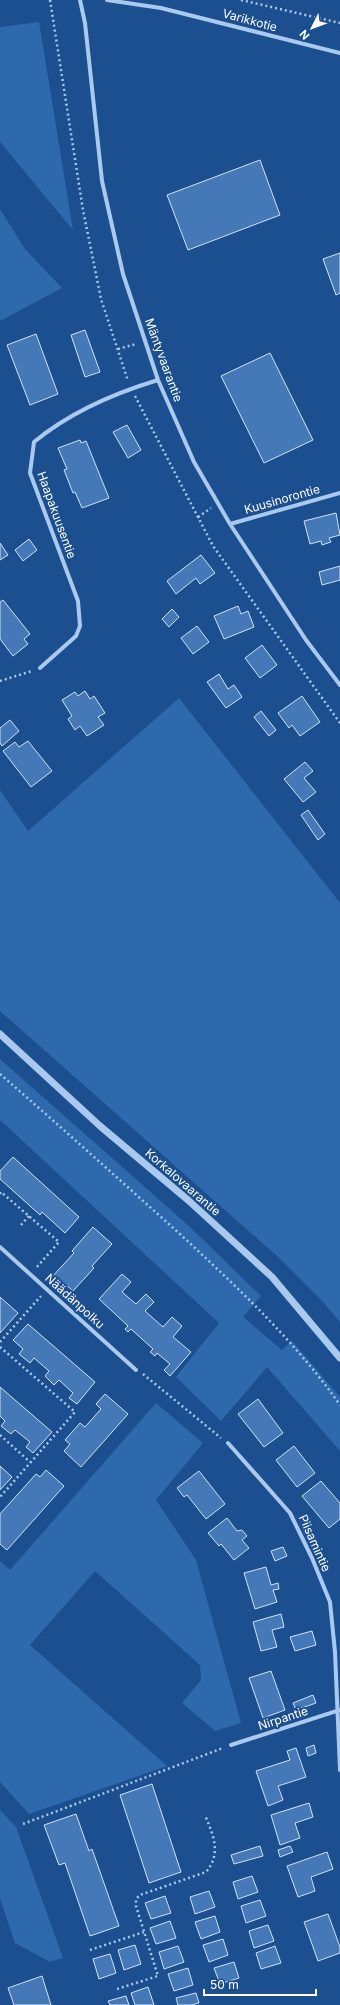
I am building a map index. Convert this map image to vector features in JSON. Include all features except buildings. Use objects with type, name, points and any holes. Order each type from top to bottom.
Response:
[{"type":"street","name":"Mäntyvaarantie","points":[[80,0],[85,23],[102,181],[123,274],[158,380],[194,462],[218,504],[306,640],[340,685]]},
{"type":"street","name":"Varikkotie","points":[[107,0],[161,8],[340,54]]},
{"type":"street","name":"Haapakuusentie","points":[[40,668],[76,636],[80,626],[78,601],[30,473],[34,442],[54,425],[131,388],[158,380]]},
{"type":"street","name":"Kuusinorontie","points":[[230,524],[340,493]]},
{"type":"street","name":"Korkalovaarantie","points":[[0,1034],[100,1126],[188,1200],[272,1277],[340,1358]]},
{"type":"street","name":"Näädänpolku","points":[[0,1247],[136,1370]]},
{"type":"street","name":"Piisamintie","points":[[228,1443],[290,1513],[312,1558],[330,1602],[339,1710],[340,1770]]},
{"type":"street","name":"Nirpantie","points":[[231,1745],[339,1710]]},
{"type":"path","points":[[241,0],[340,23]]},
{"type":"path","points":[[118,350],[145,341]]},
{"type":"path","points":[[198,517],[218,504]]},
{"type":"path","points":[[0,681],[24,675],[40,668]]},
{"type":"path","points":[[0,1074],[121,1180],[238,1287],[287,1338],[340,1404]]},
{"type":"path","points":[[0,1194],[1,1192],[59,1242],[31,1274]]},
{"type":"path","points":[[21,1225],[29,1216]]},
{"type":"path","points":[[0,1342],[47,1289]]},
{"type":"path","points":[[0,1347],[75,1412],[0,1497]]},
{"type":"path","points":[[136,1370],[228,1443]]},
{"type":"path","points":[[0,1435],[30,1462]]},
{"type":"path","points":[[23,1824],[231,1745]]},
{"type":"path","points":[[117,1989],[158,1976],[136,1906],[136,1899],[140,1895],[206,1872],[213,1863],[215,1842],[205,1815]]},
{"type":"path","points":[[90,1950],[144,1932]]},
{"type":"shaded area","points":[[39,22],[73,230],[0,142],[0,27]]},
{"type":"shaded area","points":[[0,209],[25,249],[62,288],[0,321]]},
{"type":"shaded area","points":[[179,698],[340,903],[340,1322],[322,1301],[277,1256],[0,1011],[0,790],[28,831]]},
{"type":"shaded area","points":[[0,1059],[189,1226],[261,1296],[243,1317],[282,1350],[292,1341],[340,1397],[340,1451],[267,1367],[221,1421],[176,1377],[219,1323],[0,1120]]},
{"type":"shaded area","points":[[156,1403],[203,1443],[156,1500],[196,1560],[241,1723],[215,1731],[182,1703],[201,1680],[200,1665],[95,1571],[30,1645],[167,1766],[29,1814],[0,1782],[0,1561],[10,1570]]},
{"type":"shaded area","points":[[0,1810],[16,1827],[63,1958],[50,1962],[15,1943],[0,1898]]}]
